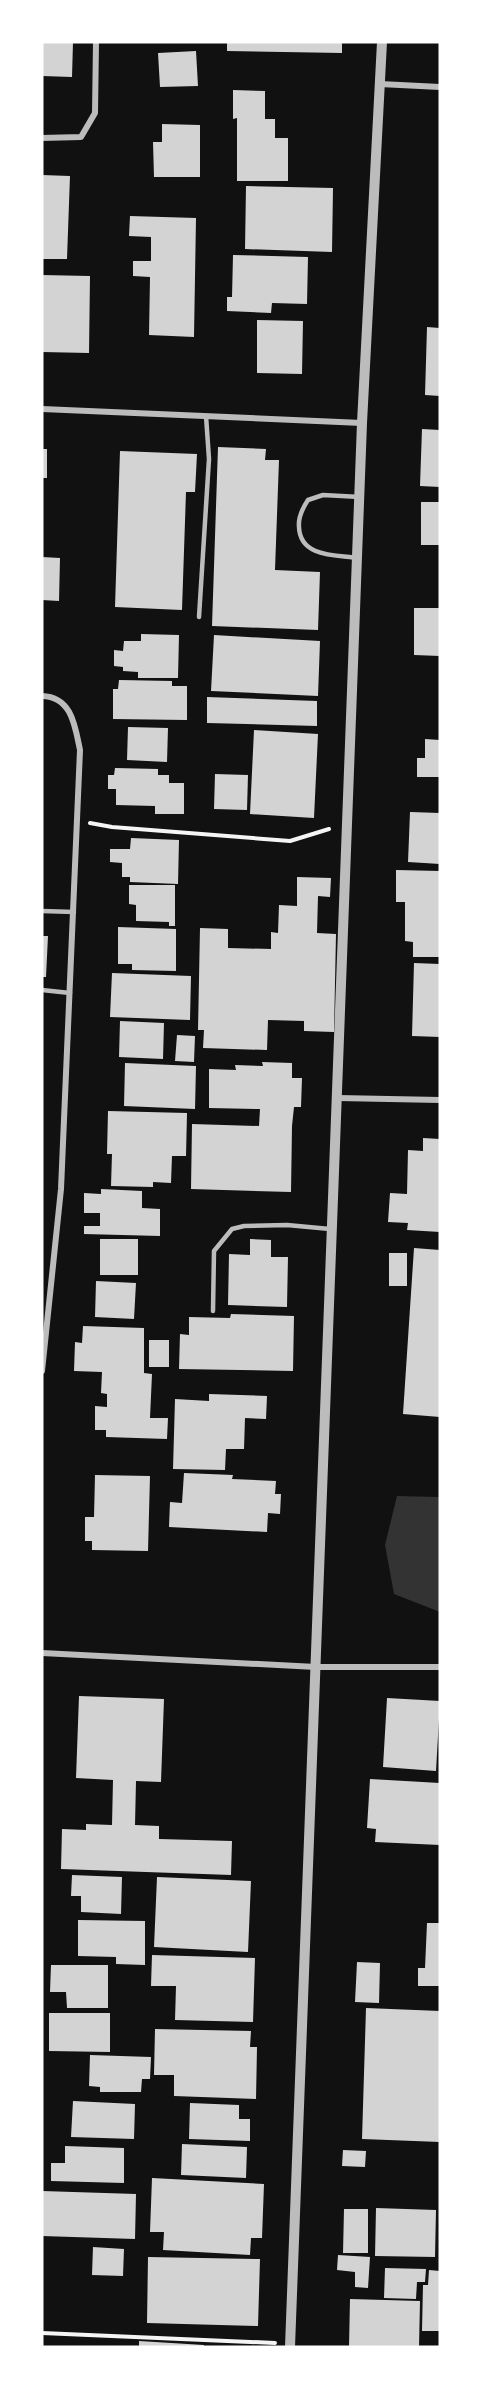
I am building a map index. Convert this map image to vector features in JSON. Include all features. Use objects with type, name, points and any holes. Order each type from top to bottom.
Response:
[{"type":"street","points":[[42,138],[81,137],[94,113],[96,42]]},
{"type":"street","points":[[290,2345],[362,423],[382,42]]},
{"type":"street","points":[[380,84],[440,87]]},
{"type":"street","points":[[42,409],[362,423]]},
{"type":"street","points":[[42,696],[53,696],[72,714],[80,750],[61,1189],[42,1371]]},
{"type":"street","points":[[338,1098],[440,1100]]},
{"type":"street","points":[[42,1653],[316,1667],[440,1667]]},
{"type":"lane","points":[[199,617],[209,459],[206,416]]},
{"type":"lane","points":[[358,558],[311,550],[304,544],[299,528],[300,515],[308,500],[323,495],[360,497]]},
{"type":"lane","points":[[42,911],[74,912]]},
{"type":"lane","points":[[42,990],[70,993]]},
{"type":"lane","points":[[213,1311],[214,1251],[232,1229],[244,1226],[287,1225],[333,1229]]},
{"type":"path","points":[[78,820],[112,827],[290,841],[348,824]]},
{"type":"path","points":[[42,2333],[290,2345]]},
{"type":"shaded area","points":[[397,1496],[440,1497],[440,1612],[394,1594],[385,1545]]},
{"type":"building","points":[[42,42],[73,42],[72,77],[42,76]]},
{"type":"building","points":[[227,42],[342,42],[342,53],[227,51]]},
{"type":"building","points":[[196,51],[198,86],[160,87],[158,53]]},
{"type":"building","points":[[233,90],[265,91],[265,119],[275,119],[275,138],[288,138],[288,181],[237,181],[237,118],[233,119]]},
{"type":"building","points":[[162,124],[200,125],[200,177],[154,177],[153,142],[162,142]]},
{"type":"building","points":[[42,175],[70,176],[67,259],[42,259]]},
{"type":"building","points":[[246,186],[333,188],[332,252],[245,249]]},
{"type":"building","points":[[130,216],[196,218],[194,337],[149,335],[150,277],[133,276],[133,261],[151,261],[151,237],[129,236]]},
{"type":"building","points":[[233,255],[308,257],[307,304],[272,303],[271,313],[227,311],[227,297],[232,297]]},
{"type":"building","points":[[42,275],[90,276],[89,353],[42,352]]},
{"type":"building","points":[[257,320],[303,321],[302,374],[257,373]]},
{"type":"building","points":[[427,327],[440,328],[440,396],[425,395]]},
{"type":"building","points":[[422,429],[440,430],[440,487],[420,486]]},
{"type":"building","points":[[218,447],[266,449],[265,460],[279,460],[275,570],[320,572],[318,630],[212,626]]},
{"type":"building","points":[[42,449],[47,449],[47,478],[42,478]]},
{"type":"building","points":[[120,451],[197,454],[195,492],[186,492],[182,610],[115,607]]},
{"type":"building","points":[[421,502],[440,502],[440,545],[421,545]]},
{"type":"building","points":[[42,557],[60,558],[59,601],[42,600]]},
{"type":"building","points":[[414,608],[440,608],[440,656],[414,655]]},
{"type":"building","points":[[141,634],[179,635],[178,678],[138,678],[138,672],[123,671],[123,667],[114,666],[114,650],[123,651],[124,641],[141,641]]},
{"type":"building","points":[[214,635],[320,641],[318,696],[211,691]]},
{"type":"building","points":[[119,680],[172,681],[172,686],[187,686],[187,720],[113,719],[113,689],[118,689]]},
{"type":"building","points":[[207,697],[317,701],[317,726],[207,723]]},
{"type":"building","points":[[128,727],[168,728],[167,762],[127,760]]},
{"type":"building","points":[[254,730],[318,734],[314,818],[250,814]]},
{"type":"building","points":[[425,739],[440,740],[440,777],[417,777],[417,758],[425,758]]},
{"type":"building","points":[[115,768],[158,769],[158,775],[169,775],[169,783],[184,783],[184,814],[155,814],[155,806],[116,805],[116,789],[108,789],[108,775],[114,775]]},
{"type":"building","points":[[215,774],[248,775],[247,810],[214,809]]},
{"type":"building","points":[[410,812],[440,813],[440,864],[408,862]]},
{"type":"building","points":[[131,838],[179,840],[178,884],[130,882],[130,877],[122,877],[122,863],[110,862],[110,849],[130,849]]},
{"type":"building","points":[[396,870],[440,871],[440,957],[413,957],[413,942],[405,941],[405,902],[396,902]]},
{"type":"building","points":[[297,877],[331,878],[330,897],[318,896],[317,933],[336,934],[334,1032],[304,1031],[304,1021],[268,1020],[267,1050],[203,1048],[204,1030],[198,1030],[200,928],[228,929],[228,948],[271,949],[271,932],[278,933],[279,905],[297,906]]},
{"type":"building","points":[[129,885],[175,885],[175,926],[169,926],[169,922],[136,921],[136,905],[129,904]]},
{"type":"building","points":[[118,927],[176,929],[176,971],[132,970],[132,964],[118,964]]},
{"type":"building","points":[[42,936],[48,936],[46,977],[42,977]]},
{"type":"building","points":[[414,963],[440,964],[440,1037],[412,1036]]},
{"type":"building","points":[[112,973],[191,976],[190,1020],[110,1017]]},
{"type":"building","points":[[120,1021],[164,1023],[163,1059],[119,1057]]},
{"type":"building","points":[[177,1035],[195,1036],[194,1062],[175,1061]]},
{"type":"building","points":[[262,1062],[292,1063],[292,1078],[302,1078],[301,1107],[294,1107],[292,1126],[291,1192],[191,1189],[192,1124],[259,1126],[260,1109],[209,1108],[209,1069],[236,1070],[235,1065],[263,1066]]},
{"type":"building","points":[[125,1063],[196,1066],[195,1109],[124,1106]]},
{"type":"building","points":[[108,1111],[187,1113],[186,1156],[172,1156],[171,1183],[153,1182],[153,1187],[111,1186],[112,1154],[107,1154]]},
{"type":"building","points":[[423,1138],[440,1139],[440,1232],[407,1230],[408,1223],[388,1222],[390,1193],[407,1194],[408,1150],[423,1151]]},
{"type":"building","points":[[101,1189],[142,1191],[142,1208],[160,1209],[160,1236],[84,1234],[84,1226],[100,1226],[100,1213],[84,1213],[84,1193],[101,1194]]},
{"type":"building","points":[[100,1239],[138,1239],[138,1275],[100,1275]]},
{"type":"building","points":[[250,1239],[271,1240],[271,1257],[288,1257],[287,1307],[228,1305],[229,1254],[250,1255]]},
{"type":"building","points":[[414,1248],[440,1250],[440,1417],[403,1414]]},
{"type":"building","points":[[389,1253],[407,1253],[407,1286],[389,1286]]},
{"type":"building","points":[[96,1281],[136,1283],[134,1319],[95,1317]]},
{"type":"building","points":[[231,1314],[294,1316],[293,1371],[179,1369],[180,1334],[189,1335],[189,1317],[230,1318]]},
{"type":"building","points":[[83,1326],[144,1328],[144,1373],[152,1374],[150,1418],[168,1418],[167,1439],[106,1437],[106,1430],[95,1430],[95,1406],[107,1407],[107,1394],[101,1393],[102,1372],[74,1371],[75,1342],[82,1343]]},
{"type":"building","points":[[149,1340],[169,1340],[169,1367],[149,1367]]},
{"type":"building","points":[[209,1394],[267,1396],[266,1419],[245,1418],[244,1449],[226,1449],[225,1470],[173,1469],[175,1399],[209,1401]]},
{"type":"building","points":[[184,1473],[233,1475],[232,1479],[276,1481],[275,1494],[281,1494],[280,1514],[268,1513],[267,1532],[169,1527],[170,1502],[182,1503]]},
{"type":"building","points":[[95,1475],[150,1476],[148,1551],[92,1550],[92,1541],[85,1541],[85,1517],[94,1517]]},
{"type":"building","points":[[79,1696],[164,1699],[161,1782],[136,1781],[135,1825],[159,1826],[159,1839],[232,1841],[231,1875],[61,1869],[62,1829],[86,1830],[86,1824],[112,1825],[113,1780],[76,1778]]},
{"type":"building","points":[[387,1698],[440,1701],[436,1771],[383,1767]]},
{"type":"building","points":[[370,1779],[440,1783],[440,1845],[375,1842],[376,1829],[367,1828]]},
{"type":"building","points":[[72,1875],[122,1877],[121,1914],[81,1912],[81,1896],[71,1896]]},
{"type":"building","points":[[157,1877],[251,1881],[248,1952],[154,1947]]},
{"type":"building","points":[[78,1920],[145,1921],[145,1965],[116,1964],[116,1957],[78,1956]]},
{"type":"building","points":[[427,1923],[440,1923],[440,1986],[418,1986],[418,1968],[425,1968]]},
{"type":"building","points":[[152,1955],[255,1958],[253,2022],[175,2020],[176,1986],[151,1986]]},
{"type":"building","points":[[357,1962],[380,1963],[379,2003],[355,2002]]},
{"type":"building","points":[[51,1965],[108,1965],[108,2008],[67,2008],[66,1992],[50,1992]]},
{"type":"building","points":[[366,2008],[440,2011],[440,2142],[362,2139]]},
{"type":"building","points":[[49,2013],[110,2013],[110,2052],[49,2051]]},
{"type":"building","points":[[155,2029],[251,2031],[250,2047],[257,2047],[256,2099],[174,2096],[174,2075],[154,2075]]},
{"type":"building","points":[[90,2055],[151,2057],[150,2079],[142,2079],[141,2092],[100,2092],[100,2087],[89,2086]]},
{"type":"building","points":[[73,2101],[135,2104],[134,2139],[71,2137]]},
{"type":"building","points":[[190,2103],[239,2105],[239,2119],[250,2119],[250,2141],[189,2139]]},
{"type":"building","points":[[182,2144],[247,2147],[246,2178],[181,2175]]},
{"type":"building","points":[[65,2146],[124,2148],[124,2183],[51,2181],[51,2163],[65,2163]]},
{"type":"building","points":[[343,2150],[366,2151],[365,2167],[342,2166]]},
{"type":"building","points":[[152,2178],[264,2184],[262,2238],[251,2238],[250,2255],[163,2250],[164,2232],[150,2232]]},
{"type":"building","points":[[42,2191],[136,2194],[135,2239],[42,2236]]},
{"type":"building","points":[[376,2208],[436,2210],[435,2257],[375,2256]]},
{"type":"building","points":[[344,2209],[368,2209],[368,2253],[343,2253]]},
{"type":"building","points":[[93,2247],[124,2249],[123,2276],[92,2275]]},
{"type":"building","points":[[338,2255],[370,2257],[368,2288],[355,2287],[355,2272],[337,2270]]},
{"type":"building","points":[[148,2257],[260,2259],[258,2326],[147,2323]]},
{"type":"building","points":[[385,2268],[426,2269],[425,2282],[417,2282],[416,2299],[384,2298]]},
{"type":"building","points":[[429,2270],[440,2271],[440,2331],[422,2331],[423,2285],[428,2285]]},
{"type":"building","points":[[350,2299],[420,2301],[419,2347],[349,2347]]},
{"type":"building","points":[[139,2341],[204,2345],[204,2347],[139,2347]]}]
